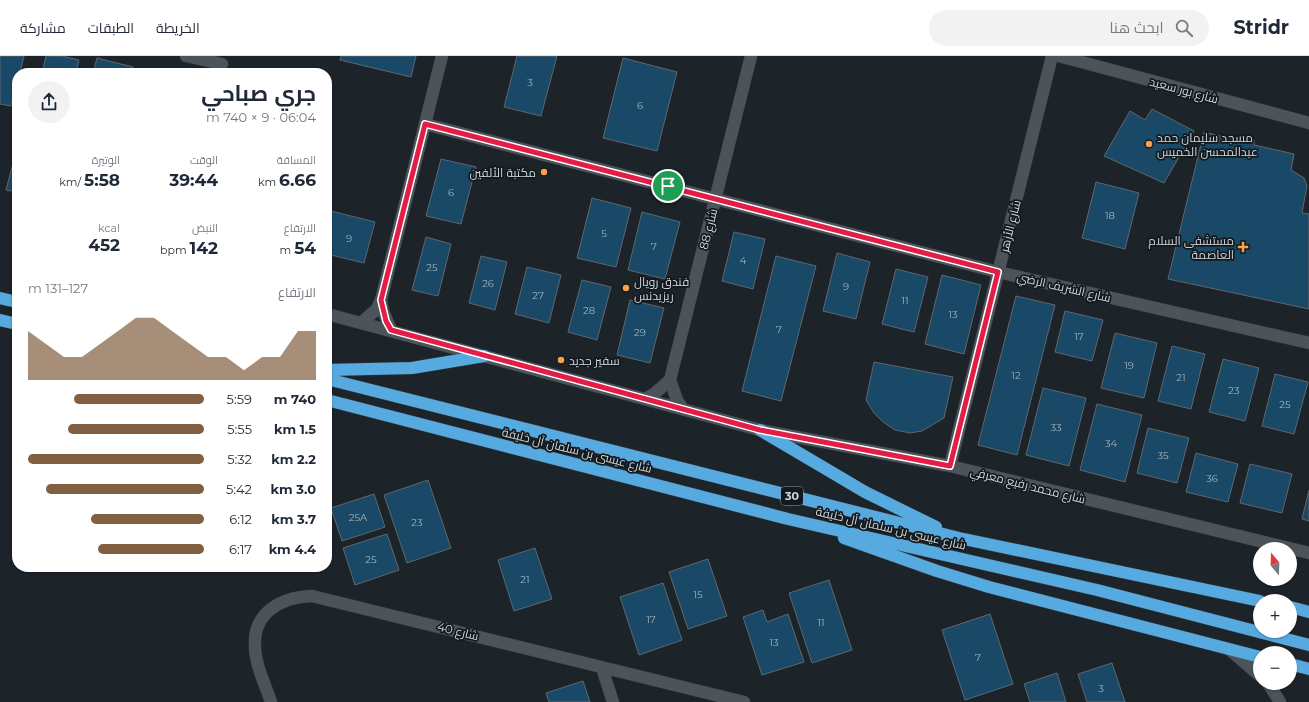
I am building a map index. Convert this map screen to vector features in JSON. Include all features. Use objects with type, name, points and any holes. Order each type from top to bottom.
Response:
[{"type":"highway","points":[[0,298],[12,301]]},
{"type":"highway","points":[[0,321],[12,323]]},
{"type":"highway","points":[[332,370],[412,368],[484,356]]},
{"type":"highway","name":"شارع عيسى بن سلمان آل خليفة","points":[[332,380],[959,538],[1253,600]]},
{"type":"highway","name":"شارع عيسى بن سلمان آل خليفة","points":[[332,401],[788,518],[1097,590],[1309,645]]},
{"type":"highway","points":[[760,430],[865,492],[959,538]]},
{"type":"highway","points":[[788,518],[937,571],[989,587],[1253,654]]},
{"type":"highway","points":[[1297,609],[1307,611]]},
{"type":"highway","points":[[1297,666],[1309,669]]},
{"type":"street","points":[[186,56],[222,64]]},
{"type":"street","points":[[362,322],[377,310],[381,300],[442,56]]},
{"type":"street","name":"شارع 88","points":[[670,380],[751,56]]},
{"type":"street","name":"شارع الأزهر","points":[[950,466],[1052,56]]},
{"type":"street","name":"شارع بور سعيد","points":[[1059,56],[1309,124]]},
{"type":"street","name":"شارع الشريف الرضي","points":[[425,124],[998,272],[1309,343]]},
{"type":"street","points":[[381,300],[386,321],[391,330]]},
{"type":"street","name":"شارع محمد رفيع معرفي","points":[[332,315],[760,430],[950,466],[1309,553]]},
{"type":"street","points":[[645,399],[663,387],[670,380],[677,400],[683,409]]},
{"type":"street","name":"شارع 40","points":[[271,702],[254,646],[258,623],[272,606],[286,600],[304,596],[321,597],[602,668],[744,702]]},
{"type":"street","points":[[1229,649],[1253,670]]},
{"type":"street","points":[[602,668],[613,702]]},
{"type":"street","points":[[1272,690],[1280,702]]},
{"type":"building","points":[[0,56],[24,56],[21,68],[12,68],[11,106],[0,104]]},
{"type":"building","points":[[46,56],[62,56],[79,60],[77,68],[43,68]]},
{"type":"building","points":[[341,56],[416,56],[411,77],[340,60]]},
{"type":"building","points":[[517,56],[557,56],[541,116],[504,107]]},
{"type":"building","points":[[97,58],[133,67],[133,68],[94,68]]},
{"type":"building","points":[[623,58],[677,72],[657,151],[603,138]]},
{"type":"building","name":"مسجد سليمان حمد عبدالمحسن الخميس","points":[[1152,109],[1194,131],[1164,183],[1104,156],[1130,111],[1145,120]]},
{"type":"building","name":"مستشفى السلام العاصمة","points":[[1204,132],[1245,142],[1246,138],[1254,140],[1254,145],[1294,154],[1291,170],[1304,178],[1307,186],[1302,213],[1309,214],[1309,309],[1168,279]]},
{"type":"building","points":[[441,159],[476,167],[461,224],[426,216]]},
{"type":"building","points":[[12,167],[12,191],[6,190]]},
{"type":"building","points":[[1096,182],[1139,193],[1125,249],[1082,238]]},
{"type":"building","points":[[592,198],[631,208],[616,267],[577,258]]},
{"type":"building","points":[[332,211],[375,222],[364,263],[332,255]]},
{"type":"building","points":[[642,212],[680,222],[665,279],[628,270]]},
{"type":"building","points":[[734,232],[765,239],[753,289],[722,281]]},
{"type":"building","points":[[426,237],[451,244],[438,296],[412,290]]},
{"type":"building","points":[[837,253],[870,262],[856,319],[823,311]]},
{"type":"building","points":[[481,256],[507,262],[495,310],[469,303]]},
{"type":"building","points":[[776,256],[816,266],[781,401],[742,391]]},
{"type":"building","points":[[527,267],[561,275],[549,323],[515,314]]},
{"type":"building","points":[[896,269],[928,277],[914,332],[882,324]]},
{"type":"building","points":[[942,275],[981,285],[964,354],[925,344]]},
{"type":"building","points":[[582,280],[611,287],[597,340],[568,332]]},
{"type":"building","points":[[1016,296],[1055,305],[1017,455],[978,445]]},
{"type":"building","points":[[630,300],[664,308],[650,363],[617,355]]},
{"type":"building","points":[[1065,311],[1103,320],[1092,361],[1055,352]]},
{"type":"building","points":[[1115,333],[1157,343],[1144,398],[1101,388]]},
{"type":"building","points":[[1172,346],[1205,354],[1191,409],[1158,401]]},
{"type":"building","points":[[1223,359],[1259,368],[1245,421],[1209,412]]},
{"type":"building","points":[[874,362],[953,377],[944,418],[922,431],[910,433],[895,430],[883,422],[874,413],[866,400]]},
{"type":"building","points":[[1275,374],[1308,382],[1294,434],[1262,426]]},
{"type":"building","points":[[1043,388],[1086,398],[1069,466],[1026,455]]},
{"type":"building","points":[[1097,404],[1142,415],[1125,482],[1080,470]]},
{"type":"building","points":[[1148,428],[1189,438],[1177,483],[1137,473]]},
{"type":"building","points":[[1196,453],[1238,464],[1228,502],[1186,492]]},
{"type":"building","points":[[1250,464],[1292,474],[1282,513],[1240,503]]},
{"type":"building","points":[[428,480],[451,548],[407,563],[384,495]]},
{"type":"building","points":[[1309,490],[1309,521],[1302,519]]},
{"type":"building","points":[[374,494],[385,527],[342,541],[332,508]]},
{"type":"building","points":[[387,534],[399,570],[355,585],[343,548]]},
{"type":"building","points":[[535,548],[552,599],[514,611],[498,560]]},
{"type":"building","points":[[708,559],[727,616],[688,629],[669,572]]},
{"type":"building","points":[[829,580],[852,650],[812,663],[789,593]]},
{"type":"building","points":[[663,583],[682,640],[639,655],[620,597]]},
{"type":"building","points":[[763,610],[767,622],[788,614],[804,662],[762,675],[743,617]]},
{"type":"building","points":[[990,614],[1013,684],[965,700],[942,630]]},
{"type":"building","points":[[1112,663],[1125,702],[1087,702],[1078,674]]},
{"type":"building","points":[[1057,673],[1066,702],[1030,702],[1024,684]]},
{"type":"building","points":[[583,681],[590,702],[549,702],[546,693]]},
{"type":"place","name":"مسجد سليمان حمد عبدالمحسن الخميس","points":[[1149,144]]},
{"type":"place","name":"مكتبة الألفين","points":[[544,172]]},
{"type":"place","name":"مستشفى السلام العاصمة","points":[[1243,247]]},
{"type":"place","name":"فندق رويال ريزيدنس","points":[[626,288]]},
{"type":"place","name":"سفير جديد","points":[[561,360]]},
{"type":"route","points":[[425,124],[668,186],[998,272],[950,466],[760,430],[391,330],[386,321],[381,300],[425,124]]}]
